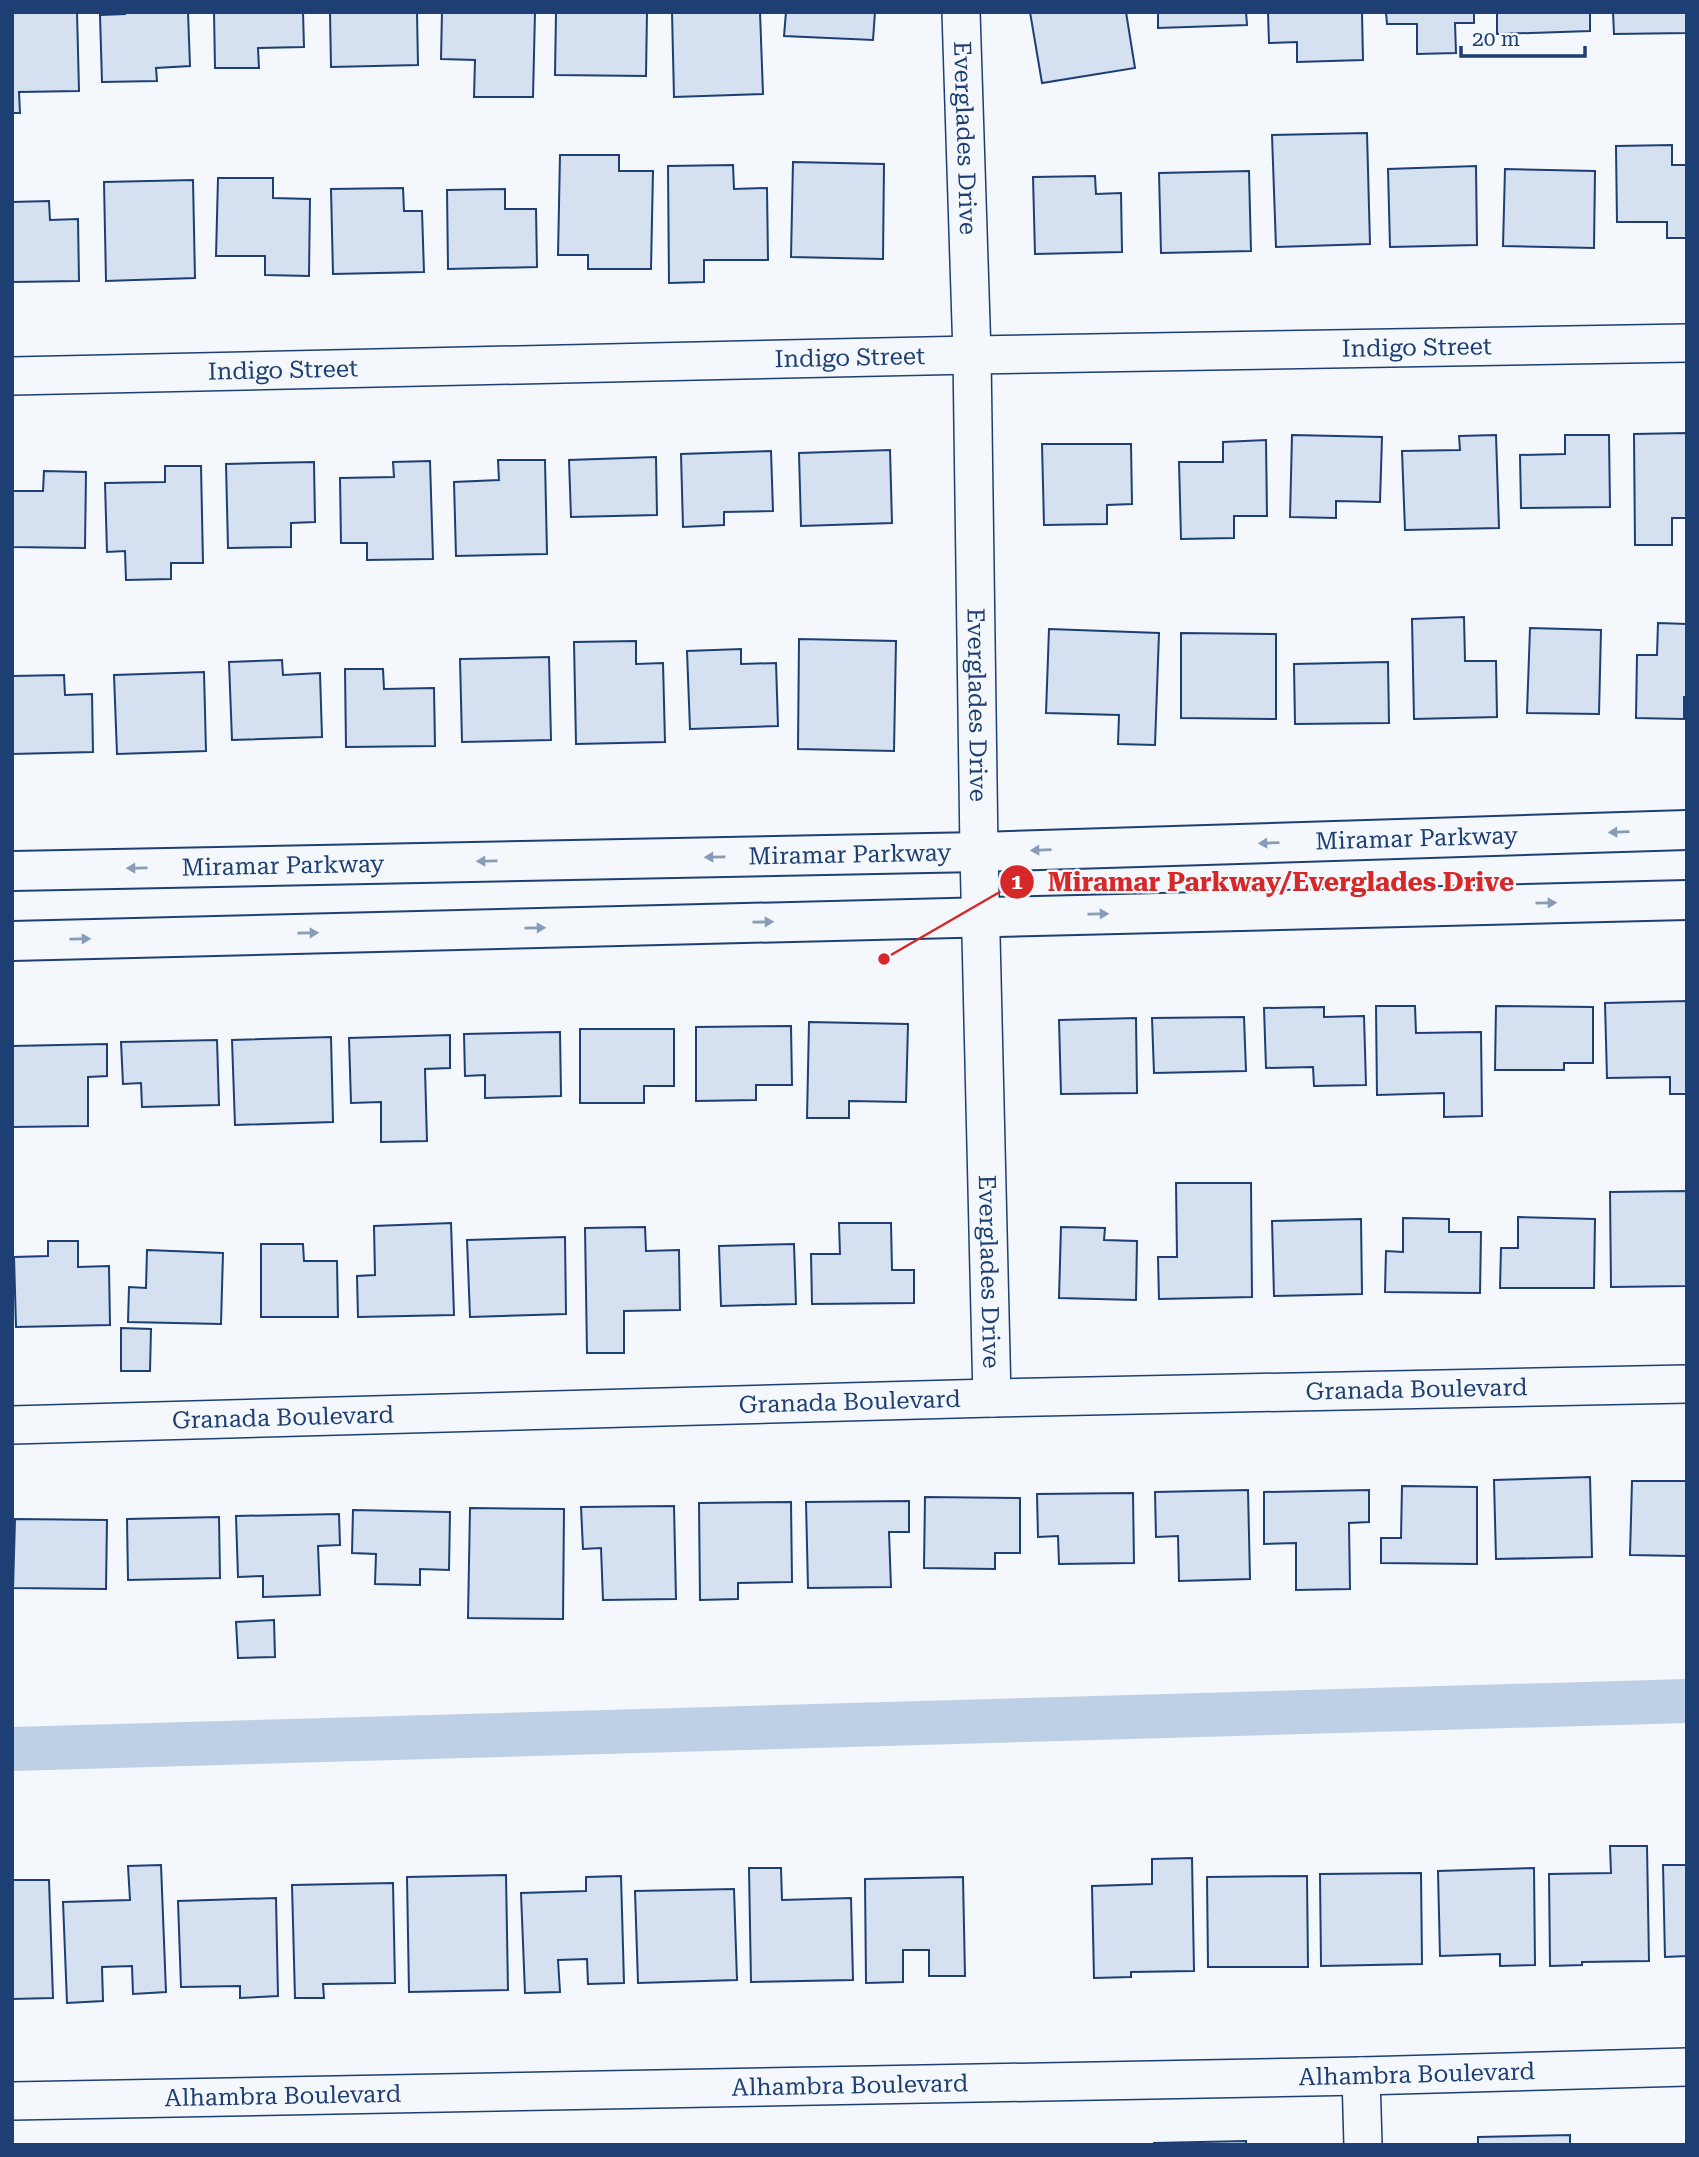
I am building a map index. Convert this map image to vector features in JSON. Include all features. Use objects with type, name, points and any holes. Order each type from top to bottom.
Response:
[{"type":"main road","name":"Miramar Parkway","points":[[12,871],[979,852],[1687,830]]},
{"type":"main road","points":[[12,941],[1687,900]]},
{"type":"street","name":"Everglades Drive","points":[[961,12],[972,355],[979,852],[992,1398]]},
{"type":"street","name":"Indigo Street","points":[[12,376],[1687,343]]},
{"type":"street","name":"Granada Boulevard","points":[[12,1425],[992,1398],[1687,1384]]},
{"type":"street","name":"Alhambra Boulevard","points":[[12,2101],[1360,2076],[1687,2067]]},
{"type":"street","points":[[1360,2076],[1363,2145]]},
{"type":"building","points":[[12,12],[77,12],[79,91],[19,92],[20,113],[12,113]]},
{"type":"building","points":[[125,12],[188,12],[190,66],[156,68],[157,81],[102,82],[100,15]]},
{"type":"building","points":[[214,12],[303,12],[304,47],[258,48],[259,68],[215,68]]},
{"type":"building","points":[[330,12],[417,12],[418,65],[331,67]]},
{"type":"building","points":[[442,12],[535,12],[533,97],[474,97],[475,60],[441,59]]},
{"type":"building","points":[[556,12],[647,12],[646,76],[555,75]]},
{"type":"building","points":[[672,12],[760,12],[763,94],[674,97]]},
{"type":"building","points":[[786,12],[875,12],[873,40],[784,36]]},
{"type":"building","points":[[1030,12],[1126,12],[1135,68],[1042,83]]},
{"type":"building","points":[[1158,12],[1246,12],[1247,25],[1158,28]]},
{"type":"building","points":[[1268,12],[1362,12],[1363,60],[1297,62],[1297,42],[1269,43]]},
{"type":"building","points":[[1386,12],[1474,12],[1474,23],[1455,23],[1456,53],[1417,54],[1417,24],[1387,24]]},
{"type":"building","points":[[1497,12],[1590,12],[1590,31],[1497,34]]},
{"type":"building","points":[[1613,12],[1687,12],[1687,33],[1614,34]]},
{"type":"building","points":[[1367,133],[1370,244],[1276,247],[1272,135]]},
{"type":"building","points":[[1672,145],[1672,165],[1687,165],[1687,238],[1667,238],[1667,222],[1617,222],[1616,146]]},
{"type":"building","points":[[560,155],[619,155],[619,171],[653,171],[651,269],[588,269],[588,255],[558,255]]},
{"type":"building","points":[[793,162],[884,164],[883,259],[791,257]]},
{"type":"building","points":[[733,165],[734,189],[767,188],[768,260],[704,260],[704,282],[669,283],[668,166]]},
{"type":"building","points":[[1476,166],[1477,245],[1390,247],[1388,169]]},
{"type":"building","points":[[1505,169],[1595,171],[1594,248],[1503,246]]},
{"type":"building","points":[[1249,171],[1251,251],[1161,253],[1159,173]]},
{"type":"building","points":[[1095,176],[1096,194],[1121,193],[1122,252],[1035,254],[1033,177]]},
{"type":"building","points":[[218,178],[273,178],[273,198],[310,199],[309,276],[265,275],[265,256],[216,256]]},
{"type":"building","points":[[193,180],[195,278],[106,281],[104,182]]},
{"type":"building","points":[[403,188],[404,211],[422,211],[424,272],[333,274],[331,189]]},
{"type":"building","points":[[505,189],[505,209],[536,209],[537,267],[448,269],[447,190]]},
{"type":"building","points":[[49,201],[50,220],[78,219],[79,281],[12,282],[12,202]]},
{"type":"building","points":[[1687,433],[1687,518],[1672,518],[1672,545],[1635,545],[1634,434]]},
{"type":"building","points":[[1292,435],[1382,437],[1380,502],[1336,501],[1336,518],[1290,517]]},
{"type":"building","points":[[1496,435],[1499,528],[1405,530],[1402,451],[1460,450],[1459,436]]},
{"type":"building","points":[[1565,435],[1609,435],[1610,507],[1521,508],[1520,455],[1565,454]]},
{"type":"building","points":[[1266,440],[1267,516],[1234,516],[1234,538],[1181,539],[1179,462],[1223,462],[1223,442]]},
{"type":"building","points":[[1042,444],[1131,444],[1132,504],[1107,505],[1107,524],[1044,525]]},
{"type":"building","points":[[890,450],[892,523],[801,526],[799,453]]},
{"type":"building","points":[[771,451],[773,511],[724,512],[724,525],[683,527],[681,454]]},
{"type":"building","points":[[656,457],[657,515],[571,517],[569,460]]},
{"type":"building","points":[[498,460],[545,460],[547,554],[456,556],[454,482],[499,480]]},
{"type":"building","points":[[430,461],[433,559],[367,560],[367,543],[341,543],[340,478],[394,477],[393,462]]},
{"type":"building","points":[[314,462],[315,522],[291,523],[291,547],[228,548],[226,464]]},
{"type":"building","points":[[165,466],[201,466],[203,563],[171,563],[171,579],[126,580],[125,551],[107,552],[105,483],[165,482]]},
{"type":"building","points":[[44,471],[86,472],[85,548],[12,547],[12,491],[43,491]]},
{"type":"building","points":[[1464,617],[1465,661],[1496,661],[1497,717],[1414,719],[1412,619]]},
{"type":"building","points":[[1658,623],[1687,624],[1687,697],[1684,697],[1684,719],[1636,718],[1637,655],[1657,655]]},
{"type":"building","points":[[1530,628],[1601,630],[1599,714],[1527,713]]},
{"type":"building","points":[[1049,629],[1159,633],[1155,745],[1118,744],[1119,715],[1046,713]]},
{"type":"building","points":[[1181,633],[1276,634],[1276,719],[1181,718]]},
{"type":"building","points":[[799,639],[896,641],[894,751],[798,749]]},
{"type":"building","points":[[636,641],[636,664],[663,663],[665,742],[576,744],[574,642]]},
{"type":"building","points":[[741,649],[741,664],[776,663],[778,726],[690,729],[687,651]]},
{"type":"building","points":[[549,657],[551,740],[462,742],[460,659]]},
{"type":"building","points":[[282,660],[283,675],[320,673],[322,737],[232,740],[229,662]]},
{"type":"building","points":[[1388,662],[1389,723],[1295,724],[1294,664]]},
{"type":"building","points":[[345,669],[383,669],[384,689],[434,688],[435,746],[346,747]]},
{"type":"building","points":[[204,672],[206,751],[117,754],[114,675]]},
{"type":"building","points":[[64,675],[65,695],[92,694],[93,752],[12,754],[12,676]]},
{"type":"building","points":[[1687,1001],[1687,1094],[1670,1094],[1670,1077],[1607,1078],[1605,1003]]},
{"type":"building","points":[[1376,1006],[1415,1006],[1416,1033],[1481,1032],[1482,1116],[1444,1117],[1444,1093],[1377,1095]]},
{"type":"building","points":[[1496,1006],[1593,1007],[1593,1063],[1564,1063],[1564,1070],[1495,1070]]},
{"type":"building","points":[[1324,1007],[1324,1017],[1364,1016],[1366,1085],[1314,1086],[1313,1067],[1266,1068],[1264,1008]]},
{"type":"building","points":[[1244,1017],[1246,1071],[1154,1073],[1152,1018]]},
{"type":"building","points":[[1136,1018],[1137,1093],[1061,1094],[1059,1020]]},
{"type":"building","points":[[809,1022],[908,1024],[906,1102],[849,1101],[849,1118],[807,1118]]},
{"type":"building","points":[[791,1026],[792,1085],[756,1085],[756,1100],[696,1101],[696,1027]]},
{"type":"building","points":[[580,1029],[674,1029],[674,1086],[644,1086],[644,1103],[580,1103]]},
{"type":"building","points":[[560,1032],[561,1096],[485,1098],[485,1075],[465,1076],[464,1034]]},
{"type":"building","points":[[450,1035],[450,1068],[425,1069],[427,1141],[381,1142],[381,1102],[351,1103],[349,1038]]},
{"type":"building","points":[[331,1037],[333,1122],[235,1125],[232,1040]]},
{"type":"building","points":[[217,1040],[219,1105],[142,1107],[141,1083],[123,1084],[121,1042]]},
{"type":"building","points":[[107,1044],[107,1076],[88,1077],[88,1126],[12,1127],[12,1046]]},
{"type":"building","points":[[1176,1183],[1251,1183],[1252,1297],[1159,1299],[1158,1257],[1177,1257]]},
{"type":"building","points":[[1687,1191],[1687,1286],[1611,1287],[1610,1192]]},
{"type":"building","points":[[1518,1217],[1595,1219],[1594,1288],[1500,1288],[1501,1248],[1518,1248]]},
{"type":"building","points":[[1403,1218],[1449,1219],[1449,1232],[1481,1232],[1480,1293],[1385,1292],[1386,1251],[1403,1252]]},
{"type":"building","points":[[1361,1219],[1362,1294],[1274,1296],[1272,1221]]},
{"type":"building","points":[[451,1223],[454,1315],[358,1317],[357,1276],[375,1275],[374,1226]]},
{"type":"building","points":[[839,1223],[891,1223],[892,1270],[914,1270],[914,1303],[812,1304],[811,1254],[840,1254]]},
{"type":"building","points":[[645,1227],[646,1251],[679,1250],[680,1310],[624,1311],[624,1353],[587,1353],[585,1228]]},
{"type":"building","points":[[1061,1227],[1105,1228],[1104,1240],[1137,1241],[1136,1300],[1059,1298]]},
{"type":"building","points":[[565,1237],[566,1314],[470,1317],[467,1240]]},
{"type":"building","points":[[48,1241],[78,1241],[78,1267],[109,1266],[110,1325],[16,1327],[14,1257],[48,1256]]},
{"type":"building","points":[[261,1244],[303,1244],[304,1261],[337,1261],[338,1317],[261,1317]]},
{"type":"building","points":[[794,1244],[796,1304],[721,1306],[719,1246]]},
{"type":"building","points":[[147,1250],[223,1253],[221,1324],[128,1322],[129,1287],[146,1288]]},
{"type":"building","points":[[121,1328],[151,1329],[150,1371],[121,1371]]},
{"type":"building","points":[[1590,1477],[1592,1557],[1496,1559],[1494,1480]]},
{"type":"building","points":[[1632,1481],[1687,1481],[1687,1556],[1630,1555]]},
{"type":"building","points":[[1402,1486],[1477,1487],[1477,1564],[1381,1563],[1381,1538],[1401,1538]]},
{"type":"building","points":[[1248,1490],[1250,1579],[1179,1581],[1178,1536],[1156,1537],[1155,1492]]},
{"type":"building","points":[[1369,1490],[1369,1522],[1349,1523],[1350,1589],[1296,1590],[1296,1543],[1264,1544],[1264,1492]]},
{"type":"building","points":[[1133,1493],[1134,1563],[1059,1564],[1058,1536],[1038,1537],[1037,1494]]},
{"type":"building","points":[[925,1497],[1020,1498],[1020,1553],[995,1553],[995,1569],[924,1568]]},
{"type":"building","points":[[909,1501],[909,1532],[889,1532],[891,1587],[808,1588],[806,1502]]},
{"type":"building","points":[[791,1502],[792,1582],[738,1583],[738,1599],[700,1600],[699,1503]]},
{"type":"building","points":[[674,1506],[676,1599],[603,1600],[601,1548],[583,1549],[581,1507]]},
{"type":"building","points":[[470,1508],[564,1509],[563,1619],[468,1618]]},
{"type":"building","points":[[353,1510],[450,1512],[449,1570],[420,1569],[420,1585],[375,1584],[376,1554],[352,1553]]},
{"type":"building","points":[[339,1514],[340,1545],[318,1546],[320,1595],[263,1597],[263,1576],[238,1577],[236,1516]]},
{"type":"building","points":[[219,1517],[220,1578],[128,1580],[127,1519]]},
{"type":"building","points":[[15,1519],[107,1520],[106,1589],[13,1588]]},
{"type":"building","points":[[274,1620],[275,1657],[238,1658],[236,1622]]},
{"type":"building","points":[[1610,1846],[1647,1846],[1649,1961],[1582,1962],[1582,1965],[1550,1966],[1549,1874],[1611,1873]]},
{"type":"building","points":[[1192,1858],[1194,1971],[1131,1972],[1131,1977],[1094,1978],[1092,1886],[1152,1884],[1152,1859]]},
{"type":"building","points":[[161,1865],[166,1992],[133,1994],[132,1966],[102,1967],[103,2001],[67,2003],[63,1902],[130,1900],[128,1866]]},
{"type":"building","points":[[1663,1865],[1687,1865],[1687,1956],[1665,1957]]},
{"type":"building","points":[[749,1868],[781,1868],[782,1900],[851,1898],[853,1980],[751,1982]]},
{"type":"building","points":[[1534,1868],[1535,1965],[1500,1966],[1500,1954],[1440,1956],[1438,1871]]},
{"type":"building","points":[[1421,1873],[1422,1964],[1321,1966],[1320,1874]]},
{"type":"building","points":[[506,1875],[508,1990],[409,1992],[407,1877]]},
{"type":"building","points":[[621,1876],[624,1983],[588,1984],[587,1959],[558,1960],[560,1992],[525,1993],[521,1893],[586,1891],[586,1877]]},
{"type":"building","points":[[1307,1876],[1308,1967],[1208,1967],[1207,1877]]},
{"type":"building","points":[[963,1877],[965,1976],[929,1976],[929,1950],[903,1950],[903,1982],[866,1983],[865,1879]]},
{"type":"building","points":[[12,1880],[49,1880],[53,1998],[12,1999]]},
{"type":"building","points":[[393,1883],[395,1983],[323,1984],[324,1998],[295,1998],[292,1885]]},
{"type":"building","points":[[734,1889],[737,1980],[638,1983],[635,1891]]},
{"type":"building","points":[[276,1898],[278,1996],[240,1998],[240,1986],[181,1987],[178,1901]]},
{"type":"building","points":[[1570,2135],[1570,2145],[1478,2145],[1478,2137]]},
{"type":"building","points":[[1246,2141],[1246,2145],[1154,2145],[1154,2143]]},
{"type":"waterway","points":[[12,1749],[1687,1701]]},
{"type":"place","name":"Miramar Parkway/Everglades Drive","points":[[884,959]]}]
